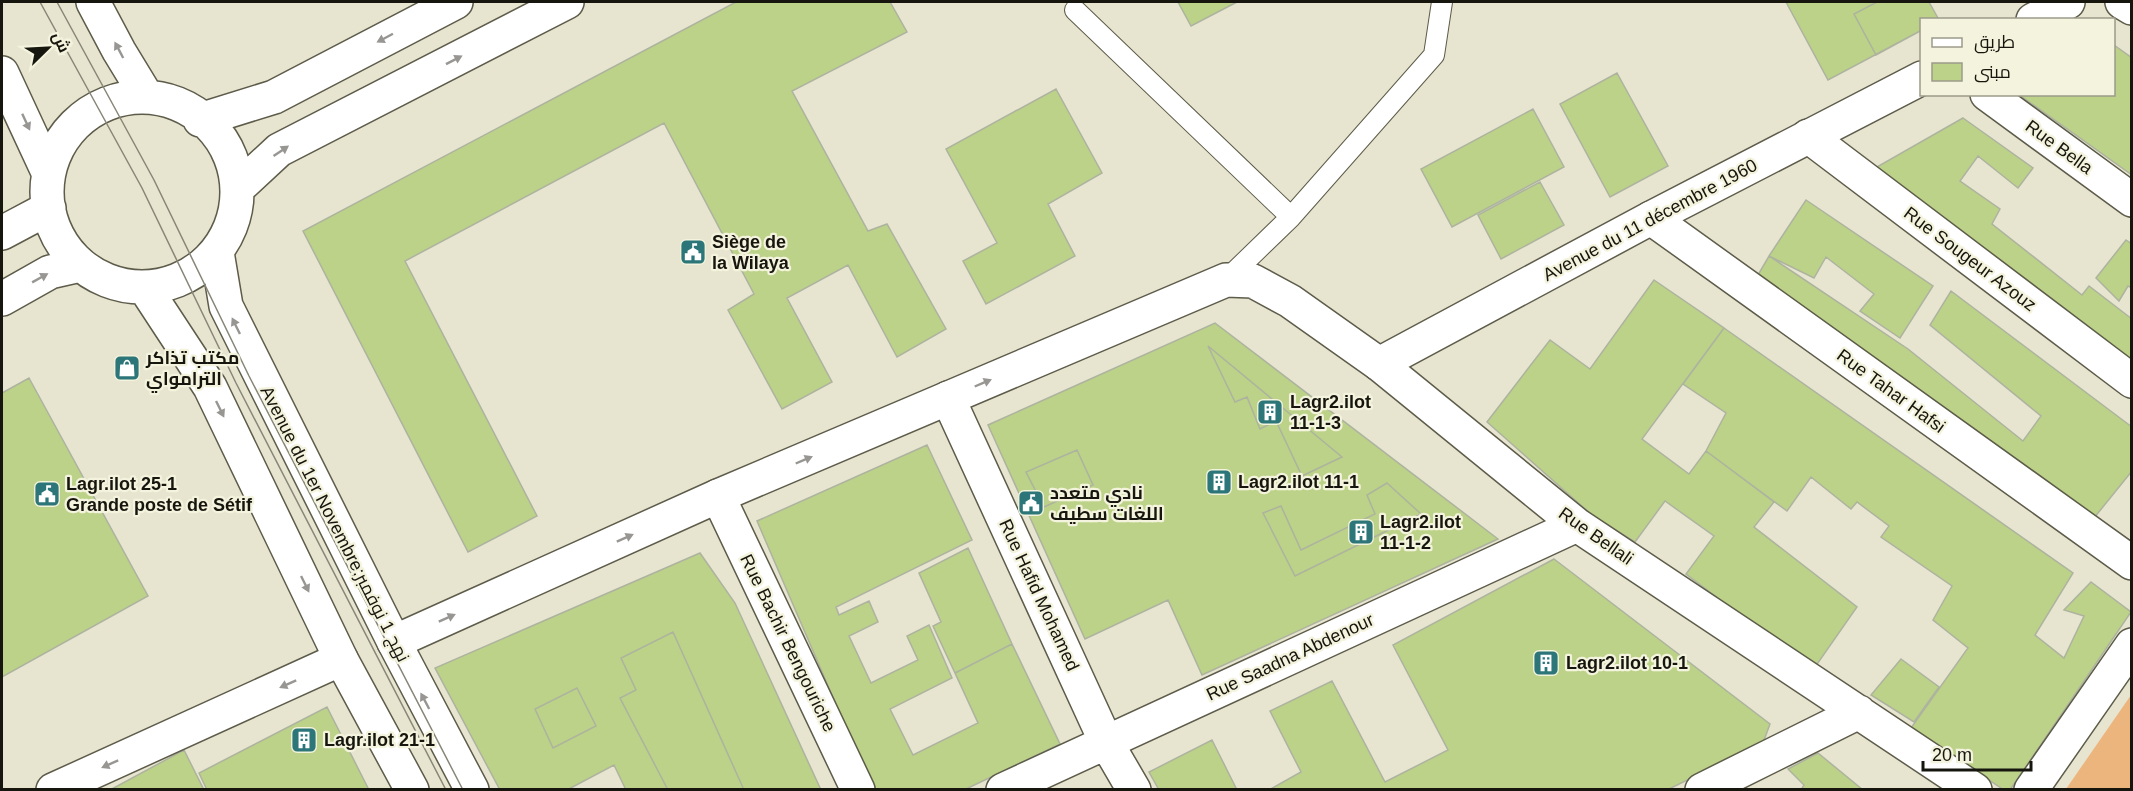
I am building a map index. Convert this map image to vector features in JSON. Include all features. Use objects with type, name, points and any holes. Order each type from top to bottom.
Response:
[{"type":"street","points":[[93,2],[118,51],[147,97]]},
{"type":"street","points":[[200,120],[274,97],[456,2]]},
{"type":"street","points":[[2037,18],[2068,2]]},
{"type":"street","points":[[2122,2],[2132,8]]},
{"type":"street","points":[[237,189],[279,150],[553,5]]},
{"type":"street","points":[[2,73],[48,172]]},
{"type":"street","name":"Avenue du 11 décembre 1960","points":[[1379,364],[1650,218],[1920,79]]},
{"type":"street","name":"Rue Bella","points":[[1990,96],[2132,200]]},
{"type":"street","points":[[129,97],[147,97],[175,104],[200,120],[216,132],[228,150],[235,169],[237,206],[233,222],[217,252],[203,266],[185,278],[166,285],[145,288],[128,287],[111,282],[81,266],[60,240],[53,224],[47,190],[48,172],[53,156],[70,127],[97,107],[129,97]]},
{"type":"street","name":"Rue Sougeur Azouz","points":[[1808,136],[2132,381]]},
{"type":"street","points":[[2,233],[49,208]]},
{"type":"street","name":"Rue Tahar Hafsi","points":[[1650,218],[2132,563]]},
{"type":"street","name":"Avenue du 1er Novembre;نهج 1 نوفمبر","points":[[217,252],[226,306],[394,642],[472,789]]},
{"type":"street","points":[[2,299],[50,272],[81,266]]},
{"type":"street","points":[[394,642],[718,496],[1226,280]]},
{"type":"street","name":"Rue Bellali","points":[[1226,280],[1253,281],[1281,296],[1379,364],[1577,525],[1975,789]]},
{"type":"street","points":[[145,288],[210,387],[341,660],[412,789]]},
{"type":"street","name":"Rue Hafid Mohamed","points":[[948,398],[1106,742],[1134,789]]},
{"type":"street","name":"Rue Bachir Bengouriche","points":[[718,496],[858,789]]},
{"type":"street","name":"Rue Saadna Abdenour","points":[[1003,789],[1577,525]]},
{"type":"street","points":[[2031,789],[2132,645]]},
{"type":"street","points":[[53,789],[341,660]]},
{"type":"street","points":[[1702,789],[1858,712]]},
{"type":"lane","points":[[1226,280],[1291,217],[1434,55],[1442,2]]},
{"type":"lane","points":[[1075,10],[1291,217]]},
{"type":"shaded area","points":[[2131,695],[2131,789],[2066,789]]},
{"type":"building","points":[[736,2],[890,2],[907,32],[792,91],[868,231],[887,224],[946,329],[897,357],[848,265],[787,298],[832,382],[782,409],[728,310],[754,294],[664,123],[405,261],[537,516],[468,552],[303,231]]},
{"type":"building","points":[[1178,2],[1237,2],[1191,26]]},
{"type":"building","points":[[1786,2],[1929,2],[1938,18],[1920,18],[1920,31],[1828,80]]},
{"type":"building","points":[[1877,2],[1929,2],[1938,18],[1920,18],[1920,31],[1876,55],[1854,14]]},
{"type":"building","points":[[2115,46],[2132,58],[2132,175],[2021,96],[2115,96]]},
{"type":"building","points":[[1617,73],[1668,166],[1610,197],[1560,104]]},
{"type":"building","points":[[1056,89],[1102,173],[1048,204],[1075,256],[986,304],[963,261],[997,243],[946,149]]},
{"type":"building","points":[[1533,109],[1564,167],[1452,227],[1421,169]]},
{"type":"building","points":[[1963,118],[2033,168],[2018,188],[1978,156],[1960,181],[2000,209],[1992,224],[2082,295],[2089,286],[2132,319],[2132,362],[1875,168]]},
{"type":"building","points":[[1540,182],[1564,225],[1501,259],[1478,215]]},
{"type":"building","points":[[1806,200],[1933,286],[1900,338],[1860,311],[1874,294],[1826,257],[1814,278],[1769,256]]},
{"type":"building","points":[[2126,240],[2132,244],[2132,288],[2128,286],[2119,301],[2096,278]]},
{"type":"building","points":[[1769,256],[1908,349],[2023,441],[2041,416],[1930,325],[1951,291],[2132,427],[2132,471],[2094,518],[1755,280]]},
{"type":"building","points":[[1654,280],[1724,328],[1642,439],[1689,474],[1706,451],[1774,502],[1754,527],[1857,607],[1813,670],[1686,574],[1714,536],[1665,501],[1635,542],[1593,516],[1487,422],[1550,340],[1590,369]]},
{"type":"building","name":"Lagr2.ilot 11-1","points":[[1215,323],[1498,539],[1202,675],[1168,600],[1085,639],[988,425]]},
{"type":"building","points":[[1724,328],[2073,573],[2035,635],[2064,658],[2084,616],[2064,610],[2091,582],[2131,612],[2010,790],[2004,790],[1911,728],[1968,648],[1933,620],[1952,586],[1881,537],[1889,526],[1857,502],[1851,509],[1811,477],[1787,511],[1706,451],[1726,413],[1683,384]]},
{"type":"building","name":"Lagr2.ilot 11-1-3","points":[[1208,346],[1342,457],[1302,476],[1276,421],[1260,429],[1247,397],[1235,402]]},
{"type":"building","name":"Lagr.ilot 25-1 Grande poste de Sétif","points":[[29,378],[148,596],[2,677],[2,393]]},
{"type":"building","points":[[927,445],[972,540],[836,607],[839,615],[869,601],[878,622],[849,636],[871,683],[918,660],[907,636],[929,625],[952,678],[890,709],[913,755],[978,723],[955,673],[1012,644],[1060,744],[964,790],[873,790],[757,521]]},
{"type":"building","points":[[1077,450],[1093,485],[1044,507],[1026,472]]},
{"type":"building","name":"Lagr2.ilot 11-1-2","points":[[1387,483],[1421,514],[1295,576],[1263,513],[1281,506],[1301,550],[1375,514],[1367,495]]},
{"type":"building","points":[[968,548],[1012,644],[955,673],[933,626],[941,622],[919,573]]},
{"type":"building","points":[[700,553],[735,603],[821,790],[626,790],[614,765],[567,790],[500,790],[435,668]]},
{"type":"building","name":"Lagr2.ilot 10-1","points":[[1554,559],[1770,724],[1763,743],[1667,790],[1269,790],[1301,772],[1270,711],[1332,681],[1385,782],[1448,750],[1393,645]]},
{"type":"building","points":[[673,632],[744,790],[668,790],[620,698],[636,690],[621,658]]},
{"type":"building","points":[[1901,659],[1939,687],[1914,722],[1871,695]]},
{"type":"building","points":[[577,688],[596,726],[553,748],[535,709]]},
{"type":"building","name":"Lagr.ilot 21-1","points":[[327,707],[369,790],[207,790],[199,773]]},
{"type":"building","points":[[1212,740],[1237,790],[1159,790],[1149,772]]},
{"type":"building","points":[[184,750],[204,790],[110,790]]},
{"type":"building","points":[[1818,753],[1863,790],[1801,790],[1804,785],[1788,769]]},
{"type":"tram line","points":[[40,2],[142,188],[236,383],[446,790]]},
{"type":"tram line","points":[[57,2],[154,180],[249,376],[463,790]]},
{"type":"place","name":"Siège de la Wilaya","points":[[693,252]]},
{"type":"place","name":"مكتب تذاكر الترامواي","points":[[127,368]]},
{"type":"place","name":"Lagr2.ilot 11-1-3","points":[[1270,412]]},
{"type":"place","name":"Lagr2.ilot 11-1","points":[[1219,482]]},
{"type":"place","name":"Lagr.ilot 25-1 Grande poste de Sétif","points":[[47,494]]},
{"type":"place","name":"نادي متعدد اللغات سطيف","points":[[1031,503]]},
{"type":"place","name":"Lagr2.ilot 11-1-2","points":[[1361,532]]},
{"type":"place","name":"Lagr2.ilot 10-1","points":[[1546,663]]},
{"type":"place","name":"Lagr.ilot 21-1","points":[[304,740]]}]
